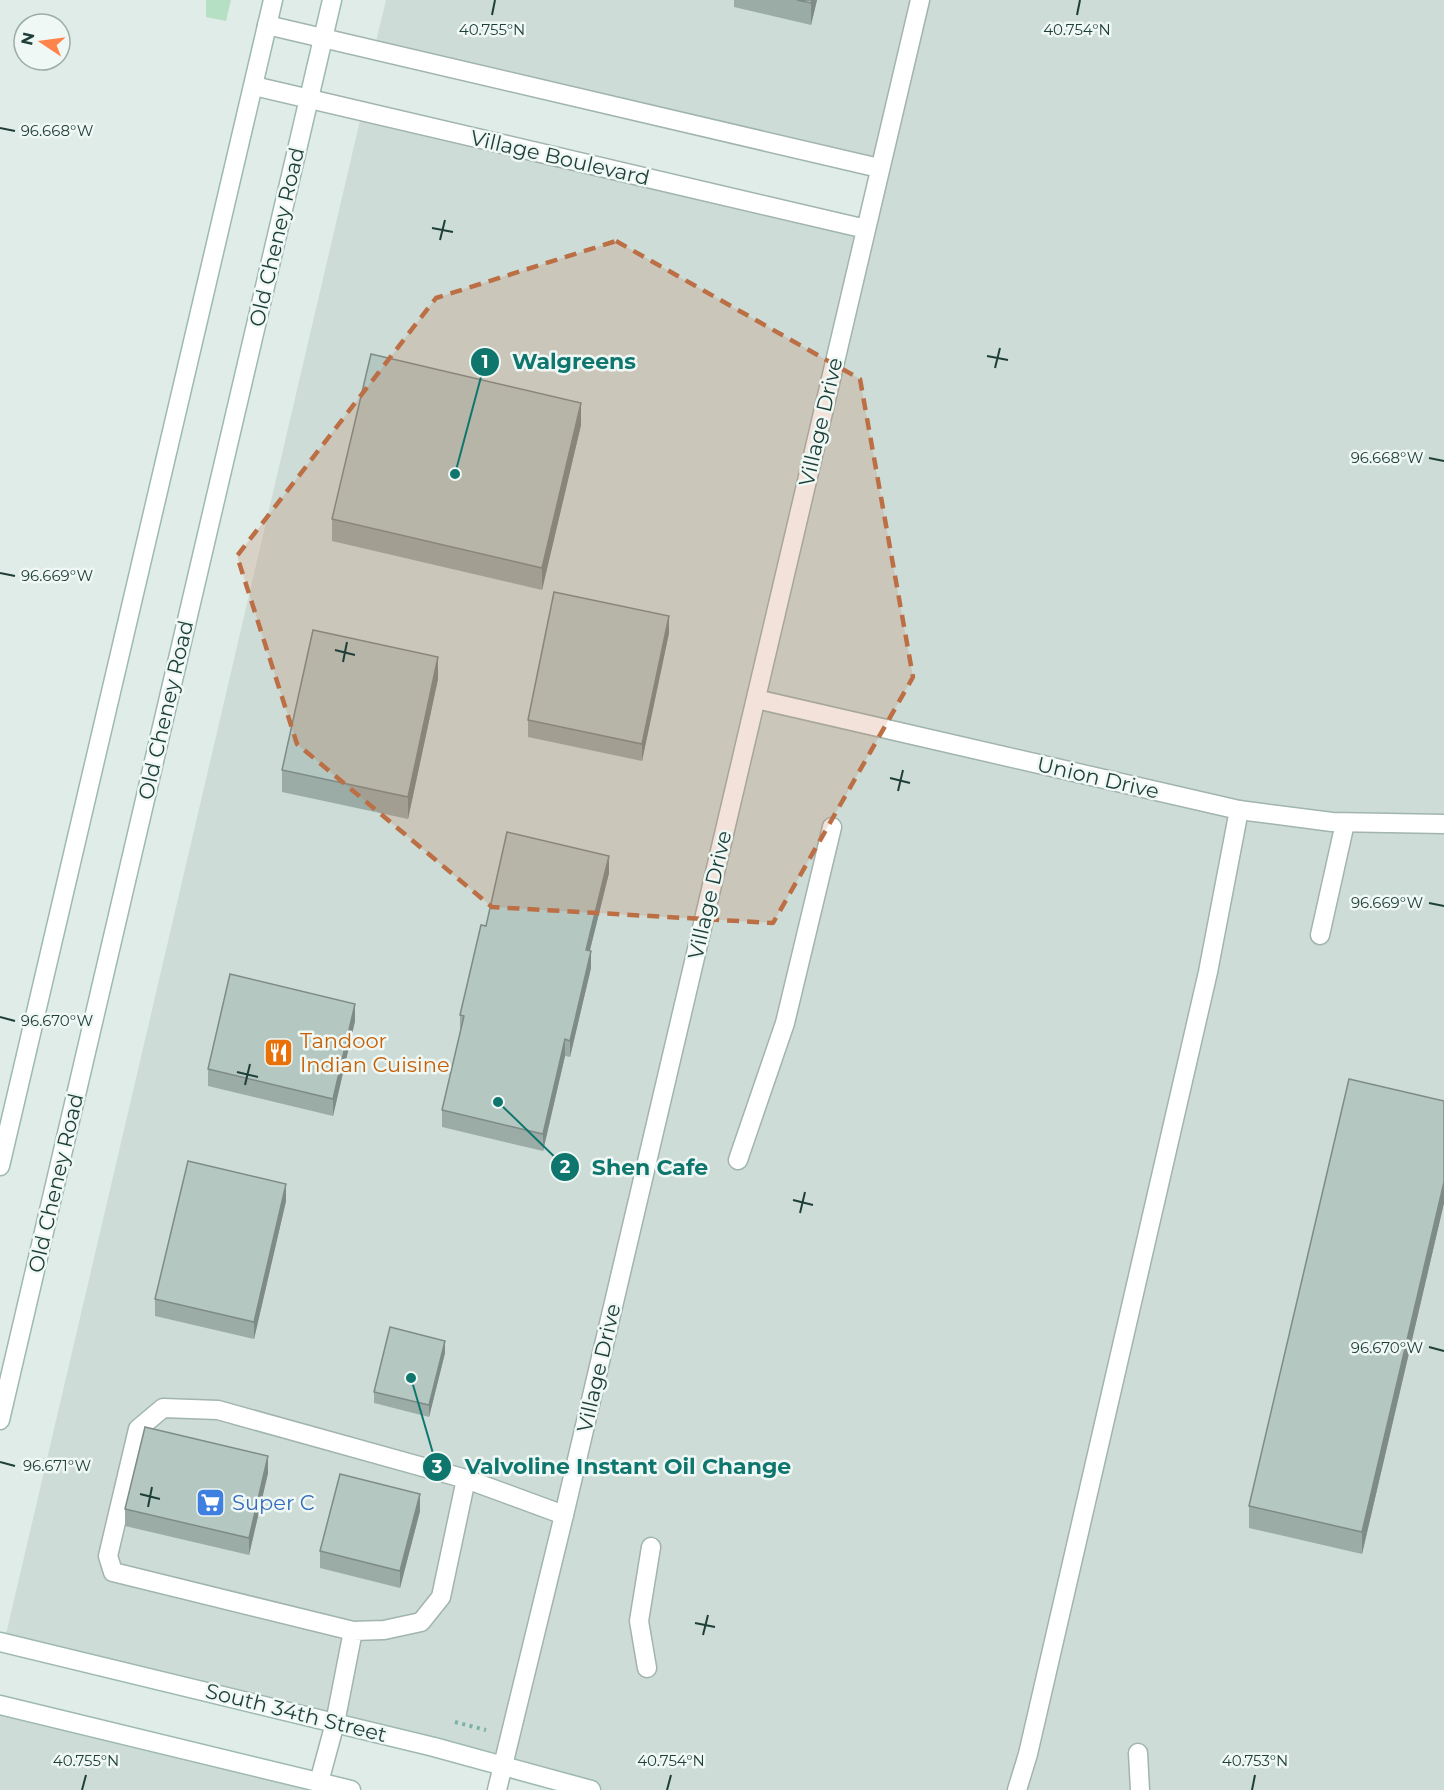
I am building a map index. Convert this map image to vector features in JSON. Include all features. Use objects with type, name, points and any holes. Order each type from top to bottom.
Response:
[{"type":"street","points":[[0,1166],[273,0]]},
{"type":"street","name":"Old Cheney Road","points":[[0,1420],[332,0]]},
{"type":"street","name":"Village Drive","points":[[497,1790],[564,1515],[920,0]]},
{"type":"street","points":[[267,25],[879,168]]},
{"type":"street","name":"Village Boulevard","points":[[254,86],[866,229]]},
{"type":"street","name":"Union Drive","points":[[756,699],[1239,810],[1345,823],[1444,824]]},
{"type":"street","points":[[1017,1790],[1028,1754],[1206,981],[1239,810]]},
{"type":"street","points":[[1320,935],[1345,823]]},
{"type":"street","points":[[738,1160],[784,1023],[832,827]]},
{"type":"street","points":[[466,1479],[441,1597],[421,1623],[384,1630],[353,1631],[113,1572],[108,1556],[138,1429],[164,1408],[218,1410],[466,1479],[564,1515]]},
{"type":"street","points":[[647,1668],[639,1621],[651,1546]]},
{"type":"street","points":[[319,1782],[335,1723],[353,1631]]},
{"type":"street","name":"South 34th Street","points":[[0,1642],[335,1723],[591,1790]]},
{"type":"street","points":[[0,1705],[351,1790]]},
{"type":"street","points":[[1138,1753],[1140,1790]]},
{"type":"highlighted area","points":[[616,241],[860,379],[913,677],[773,923],[492,907],[297,744],[237,556],[436,298]]},
{"type":"shaded area","points":[[386,0],[1444,0],[1444,1790],[591,1790],[4,1643],[362,112],[866,229],[879,168],[374,50]]},
{"type":"shaded area","points":[[0,1705],[351,1790],[0,1790]]},
{"type":"green space","points":[[206,0],[231,0],[226,21],[206,17]]},
{"type":"building","points":[[371,354],[581,403],[542,568],[332,519]]},
{"type":"building","points":[[554,592],[669,616],[642,744],[528,720]]},
{"type":"building","points":[[313,630],[438,657],[408,797],[282,770]]},
{"type":"building","points":[[507,832],[609,856],[586,950],[591,951],[570,1041],[565,1039],[543,1134],[442,1110],[464,1016],[460,1015],[481,925],[486,926]]},
{"type":"building","points":[[230,974],[355,1004],[333,1099],[208,1069]]},
{"type":"building","points":[[1349,1079],[1444,1101],[1444,1182],[1362,1532],[1249,1506]]},
{"type":"building","points":[[188,1161],[286,1184],[254,1322],[155,1299]]},
{"type":"building","points":[[390,1327],[445,1341],[429,1405],[374,1392]]},
{"type":"building","points":[[145,1427],[268,1456],[249,1538],[125,1509]]},
{"type":"building","points":[[340,1474],[420,1494],[400,1571],[320,1551]]},
{"type":"place","name":"Walgreens","points":[[455,474]]},
{"type":"place","name":"Tandoor Indian Cuisine","points":[[279,1053]]},
{"type":"place","name":"Shen Cafe","points":[[498,1102]]},
{"type":"place","name":"Valvoline Instant Oil Change","points":[[411,1378]]},
{"type":"place","name":"Super C","points":[[211,1503]]}]
